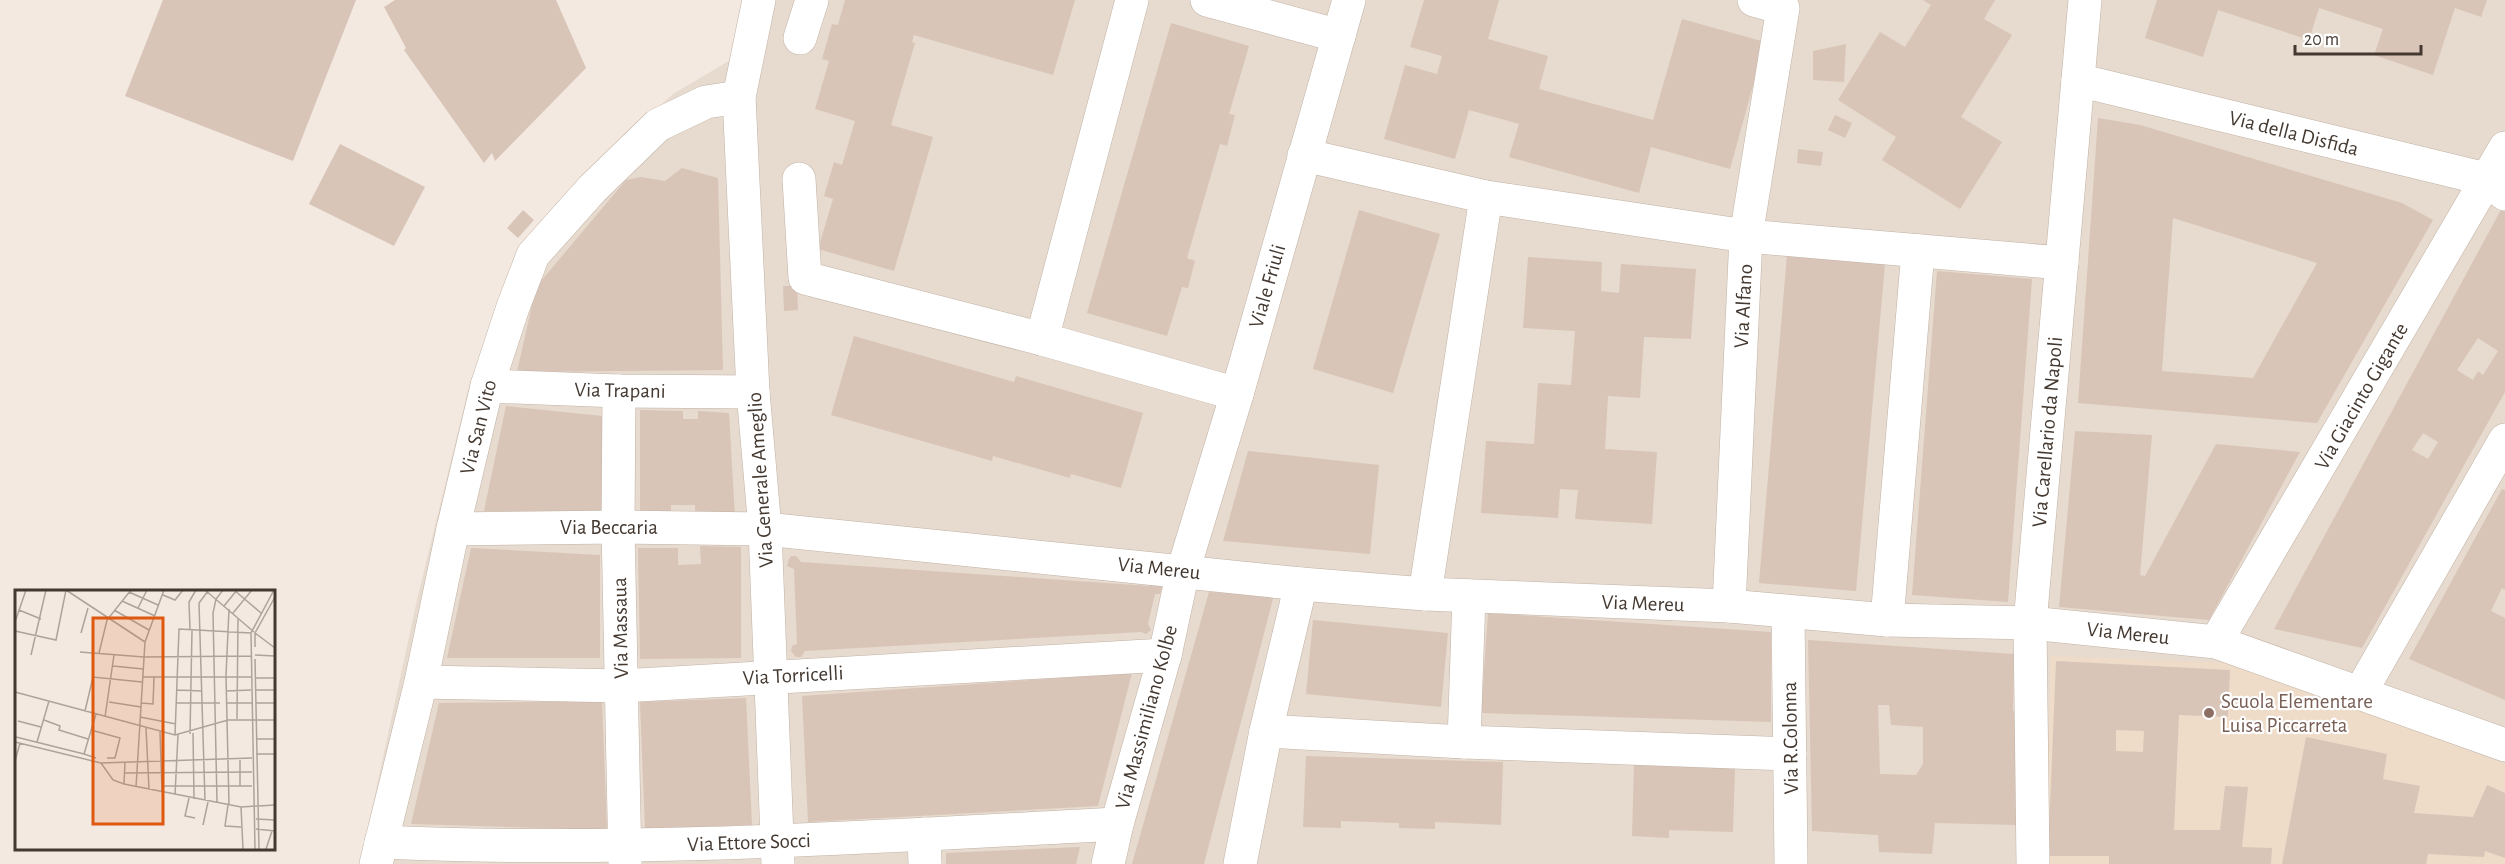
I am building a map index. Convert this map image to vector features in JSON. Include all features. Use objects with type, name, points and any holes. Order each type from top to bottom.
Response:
[{"type":"street","name":"Via Generale Ameglio","points":[[759,0],[739,97],[753,392],[765,529],[777,853]]},
{"type":"street","points":[[800,38],[812,0]]},
{"type":"street","points":[[1042,339],[1132,0]]},
{"type":"street","points":[[1207,0],[1339,36]]},
{"type":"street","name":"Viale Friuli","points":[[1183,571],[1237,394],[1349,0]]},
{"type":"street","name":"Via Carellario da Napoli","points":[[2033,864],[2030,623],[2085,0]]},
{"type":"street","name":"Via Alfano","points":[[1729,606],[1746,236],[1768,4]]},
{"type":"street","name":"Via della Disfida","points":[[2078,80],[2495,187]]},
{"type":"street","name":"Via San Vito","points":[[379,853],[421,682],[453,529],[487,386],[533,255],[592,189],[658,125],[706,102],[739,97]]},
{"type":"street","name":"Via Giacinto Gigante","points":[[2216,642],[2495,187],[2505,148]]},
{"type":"street","points":[[1304,156],[1486,197],[1746,236],[2062,263]]},
{"type":"street","points":[[799,179],[805,278],[1042,339],[1237,394]]},
{"type":"street","points":[[1425,594],[1486,197]]},
{"type":"street","points":[[1887,620],[1918,251]]},
{"type":"street","name":"Via Trapani","points":[[487,386],[619,391],[753,392]]},
{"type":"street","name":"Via Massaua","points":[[619,391],[618,527],[625,855]]},
{"type":"street","points":[[2360,693],[2505,440]]},
{"type":"street","name":"Via Beccaria","points":[[453,529],[618,527],[765,529]]},
{"type":"street","name":"Via Mereu","points":[[765,529],[1301,584],[1425,594],[1729,606],[1887,620],[2030,623],[2216,642],[2505,745]]},
{"type":"street","name":"Via Massimiliano Kolbe","points":[[1108,864],[1117,824],[1165,655],[1183,571]]},
{"type":"street","points":[[1240,864],[1266,731],[1301,584]]},
{"type":"street","points":[[1464,742],[1469,596]]},
{"type":"street","name":"Via R.Colonna","points":[[1788,613],[1791,864]]},
{"type":"street","name":"Via Torricelli","points":[[421,682],[621,686],[1165,655]]},
{"type":"street","points":[[1266,731],[1464,742],[1790,754]]},
{"type":"street","name":"Via Ettore Socci","points":[[379,853],[625,855],[925,849],[1117,824]]},
{"type":"shaded area","points":[[776,0],[2505,0],[2505,864],[360,864],[417,600],[470,382],[513,266],[594,165],[673,94],[766,39]]},
{"type":"shaded area","name":"Scuola Elementare Luisa Piccarreta","points":[[2051,656],[2234,663],[2505,764],[2505,864],[2045,864]]},
{"type":"building","points":[[163,0],[356,0],[293,161],[125,96]]},
{"type":"building","points":[[395,0],[556,0],[586,68],[495,161],[492,153],[484,163],[404,50],[406,48],[384,7]]},
{"type":"building","points":[[845,0],[1075,0],[1053,75],[914,35],[912,42],[915,43],[891,125],[933,137],[894,271],[818,249],[833,199],[824,196],[834,162],[842,165],[855,121],[815,109],[829,61],[822,59],[832,24],[838,25]]},
{"type":"building","points":[[1424,0],[1499,0],[1488,39],[1548,56],[1539,89],[1653,120],[1682,19],[1765,42],[1730,169],[1651,147],[1639,193],[1509,157],[1519,124],[1469,110],[1455,159],[1384,139],[1405,65],[1437,74],[1442,56],[1410,47]]},
{"type":"building","points":[[1923,0],[1995,0],[1984,19],[2012,35],[1961,117],[2002,142],[1960,209],[1882,160],[1896,137],[1838,100],[1880,32],[1905,47],[1931,5]]},
{"type":"building","points":[[2157,0],[2487,0],[2481,17],[2455,8],[2433,75],[2374,55],[2383,29],[2319,8],[2309,40],[2218,10],[2203,57],[2145,38]]},
{"type":"building","points":[[1171,23],[1249,46],[1229,114],[1235,115],[1227,146],[1220,144],[1187,258],[1195,261],[1188,288],[1182,287],[1167,336],[1087,313]]},
{"type":"building","points":[[1846,44],[1844,82],[1813,80],[1813,51]]},
{"type":"building","points":[[1835,115],[1852,123],[1845,138],[1828,130]]},
{"type":"building","points":[[2098,118],[2140,125],[2402,203],[2433,220],[2317,423],[2078,403]],"holes":[[[2173,218],[2317,263],[2253,378],[2162,371]]]},
{"type":"building","points":[[340,144],[425,187],[394,246],[309,204]]},
{"type":"building","points":[[1798,149],[1823,152],[1821,166],[1797,163]]},
{"type":"building","points":[[682,168],[718,178],[723,370],[517,372],[536,287],[626,180],[641,177],[665,181]]},
{"type":"building","points":[[2503,206],[2505,208],[2505,392],[2362,648],[2274,629]],"holes":[[[2478,338],[2498,351],[2483,375],[2478,371],[2473,380],[2457,370]],[[2423,433],[2438,442],[2428,459],[2412,450]]]},
{"type":"building","points":[[523,210],[534,220],[518,238],[507,228]]},
{"type":"building","points":[[1359,210],[1440,234],[1393,393],[1313,369]]},
{"type":"building","points":[[1787,255],[1885,264],[1856,591],[1759,583]]},
{"type":"building","points":[[1528,257],[1602,262],[1601,291],[1619,293],[1621,264],[1696,269],[1691,339],[1644,337],[1640,398],[1608,396],[1605,449],[1657,452],[1652,524],[1575,519],[1578,490],[1560,489],[1558,518],[1481,513],[1486,441],[1534,444],[1538,383],[1571,385],[1575,331],[1523,328]]},
{"type":"building","points":[[1937,271],[2032,279],[2008,602],[1912,595]]},
{"type":"building","points":[[783,286],[797,286],[798,310],[784,311]]},
{"type":"building","points":[[854,336],[1014,382],[1016,376],[1143,413],[1121,488],[1071,474],[1070,478],[993,456],[992,461],[831,415]]},
{"type":"building","points":[[506,406],[602,416],[602,512],[484,511]]},
{"type":"building","points":[[640,410],[683,411],[683,419],[698,419],[698,411],[729,413],[735,517],[695,517],[695,505],[671,505],[671,516],[640,516]]},
{"type":"building","points":[[2075,431],[2152,435],[2140,575],[2145,576],[2216,444],[2300,452],[2209,620],[2059,607]]},
{"type":"building","points":[[1248,451],[1379,465],[1370,554],[1223,541]]},
{"type":"building","points":[[2502,489],[2505,490],[2505,590],[2502,588],[2491,611],[2505,618],[2505,700],[2409,659]]},
{"type":"building","points":[[700,546],[741,547],[741,658],[640,659],[638,548],[678,548],[678,565],[701,564]]},
{"type":"building","points":[[471,548],[600,555],[600,658],[447,658]]},
{"type":"building","points":[[791,556],[796,556],[801,562],[1149,586],[1153,582],[1162,587],[1160,594],[1155,594],[1148,624],[1151,630],[1146,634],[1141,632],[805,651],[801,657],[796,657],[791,651],[792,646],[797,644],[794,569],[787,566]]},
{"type":"building","points":[[1209,592],[1274,595],[1204,864],[1132,864]]},
{"type":"building","points":[[1488,613],[1771,632],[1771,722],[1481,713]]},
{"type":"building","points":[[1313,620],[1448,633],[1441,707],[1306,694]]},
{"type":"building","points":[[1808,640],[2014,654],[2013,711],[2018,711],[2017,825],[1935,823],[1932,854],[1879,852],[1878,835],[1812,831]],"holes":[[[1878,705],[1889,705],[1891,725],[1923,727],[1923,764],[1916,775],[1880,774]]]},
{"type":"building","points":[[2056,661],[2230,670],[2228,717],[2179,715],[2174,830],[2220,830],[2225,786],[2248,787],[2242,847],[2272,848],[2271,864],[2109,864],[2109,856],[2048,856]],"holes":[[[2116,730],[2144,731],[2143,752],[2116,751]]]},
{"type":"building","points":[[1132,673],[1098,806],[808,822],[802,696]]},
{"type":"building","points":[[746,698],[752,825],[645,829],[640,702]]},
{"type":"building","points":[[602,701],[607,830],[411,824],[439,703]]},
{"type":"building","points":[[2306,737],[2387,754],[2383,779],[2420,786],[2414,813],[2473,817],[2487,785],[2505,793],[2505,858],[2485,851],[2484,857],[2428,854],[2426,864],[2282,864]]},
{"type":"building","points":[[1306,756],[1503,762],[1501,825],[1435,822],[1435,829],[1399,828],[1399,823],[1341,821],[1341,828],[1303,827]]},
{"type":"building","points":[[1634,765],[1735,768],[1733,832],[1669,830],[1669,838],[1632,836]]},
{"type":"building","points":[[1080,847],[1076,864],[946,864],[946,853]]},
{"type":"place","name":"Scuola Elementare Luisa Piccarreta","points":[[2209,713]]}]
